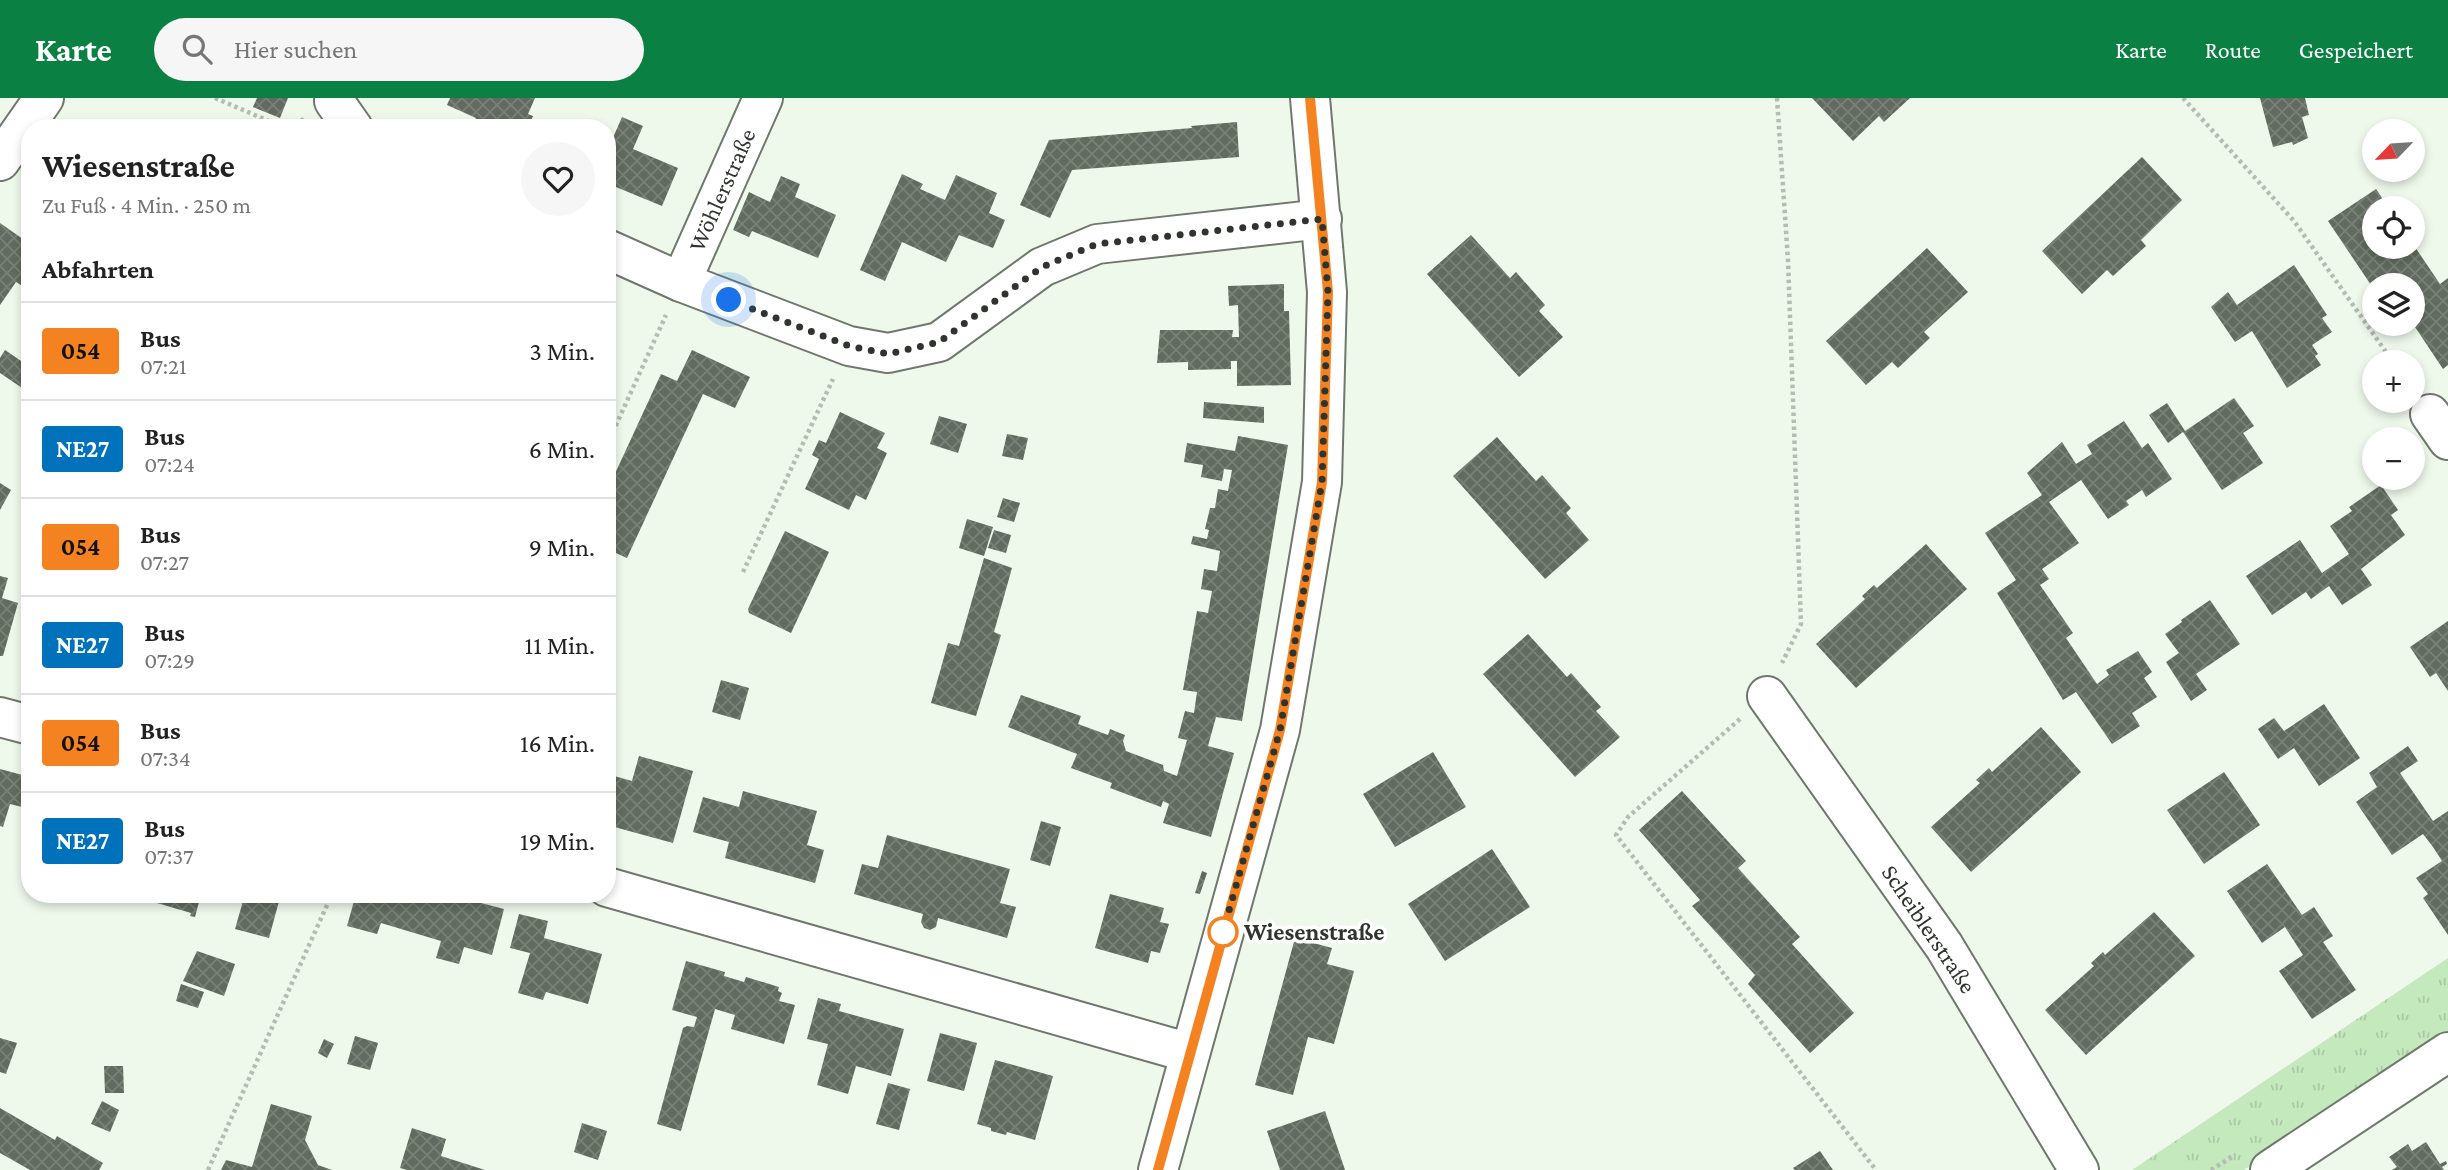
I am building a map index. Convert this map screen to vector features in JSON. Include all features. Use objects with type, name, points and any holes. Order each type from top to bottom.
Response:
[{"type":"street","points":[[29,119],[44,98]]},
{"type":"street","name":"Wöhlerstraße","points":[[681,282],[763,98]]},
{"type":"street","points":[[1158,1170],[1280,730],[1322,482],[1328,292],[1310,98]]},
{"type":"street","points":[[0,161],[21,131]]},
{"type":"street","points":[[616,253],[681,282],[849,346],[888,354],[939,342],[1042,267],[1097,244],[1322,219]]},
{"type":"street","name":"Scheiblerstraße","points":[[1767,696],[1944,946],[2079,1170]]},
{"type":"street","points":[[0,717],[21,723]]},
{"type":"street","points":[[616,890],[1190,1053]]},
{"type":"street","points":[[2270,1170],[2448,1052]]},
{"type":"path","points":[[215,98],[264,119]]},
{"type":"path","points":[[1777,98],[1788,260],[1801,624],[1767,696],[1628,817],[1616,835],[1875,1170]]},
{"type":"path","points":[[2183,98],[2294,221],[2385,350]]},
{"type":"path","points":[[616,425],[681,282]]},
{"type":"path","points":[[743,572],[849,346]]},
{"type":"path","points":[[208,1170],[328,903]]},
{"type":"green space","points":[[2448,958],[2448,1031],[2244,1170],[2132,1170]]},
{"type":"building","points":[[257,98],[288,98],[280,118],[253,107]]},
{"type":"building","points":[[450,98],[535,98],[528,114],[533,116],[532,119],[476,119],[447,105]]},
{"type":"building","points":[[1812,98],[1910,98],[1884,122],[1879,116],[1853,141]]},
{"type":"building","points":[[2260,98],[2305,98],[2309,115],[2302,117],[2308,138],[2293,145],[2292,142],[2273,147]]},
{"type":"building","points":[[622,117],[643,126],[633,149],[678,168],[662,206],[616,187],[616,131]]},
{"type":"building","points":[[1237,122],[1239,157],[1072,170],[1050,218],[1020,205],[1049,140]]},
{"type":"building","points":[[2142,157],[2182,200],[2141,240],[2146,246],[2113,276],[2107,270],[2082,294],[2042,251]]},
{"type":"building","points":[[902,174],[923,184],[920,189],[945,200],[956,175],[997,193],[989,213],[1005,220],[993,248],[959,235],[946,262],[902,242],[885,281],[860,270]]},
{"type":"building","points":[[781,176],[800,184],[795,197],[836,215],[818,258],[752,231],[749,237],[733,230],[749,192],[770,202]]},
{"type":"building","points":[[2376,189],[2381,196],[2366,196]]},
{"type":"building","points":[[2362,198],[2362,259],[2423,259],[2440,284],[2448,278],[2448,365],[2443,369],[2421,336],[2425,336],[2425,273],[2363,273],[2328,221]]},
{"type":"building","points":[[0,223],[21,238],[21,285],[16,282],[0,305]]},
{"type":"building","points":[[1471,235],[1510,278],[1516,272],[1545,305],[1539,311],[1563,337],[1519,377],[1427,274]]},
{"type":"building","points":[[1927,248],[1968,292],[1924,332],[1930,338],[1898,368],[1892,362],[1866,385],[1826,341]]},
{"type":"building","points":[[2294,265],[2327,315],[2322,318],[2332,332],[2312,345],[2321,365],[2287,388],[2252,331],[2235,342],[2211,307],[2228,292],[2237,305]]},
{"type":"building","points":[[1284,284],[1284,311],[1289,311],[1291,385],[1237,386],[1237,361],[1231,361],[1231,369],[1188,370],[1188,362],[1157,363],[1160,330],[1233,330],[1232,337],[1239,337],[1238,305],[1229,306],[1228,286]]},
{"type":"building","points":[[5,350],[21,361],[21,387],[0,373],[0,358]]},
{"type":"building","points":[[692,350],[750,377],[735,408],[703,394],[627,558],[616,553],[616,472],[661,374],[677,381]]},
{"type":"building","points":[[2234,398],[2254,426],[2243,433],[2263,463],[2222,490],[2183,432],[2168,443],[2149,415],[2167,403],[2185,431]]},
{"type":"building","points":[[1204,402],[1264,407],[1264,423],[1203,418]]},
{"type":"building","points":[[840,412],[885,433],[877,448],[887,453],[866,500],[856,495],[849,510],[805,489],[819,459],[812,455],[819,440],[826,443]]},
{"type":"building","points":[[939,416],[967,424],[958,453],[930,444]]},
{"type":"building","points":[[2124,421],[2142,448],[2148,443],[2172,479],[2146,497],[2142,490],[2126,501],[2129,505],[2108,519],[2081,480],[2049,502],[2079,543],[2042,569],[2049,579],[2040,585],[2073,633],[2066,638],[2097,684],[2109,675],[2106,670],[2138,651],[2152,672],[2144,678],[2157,697],[2132,713],[2140,726],[2112,744],[2076,692],[2063,700],[1997,593],[2016,580],[1985,533],[2042,495],[2027,473],[2062,442],[2076,464],[2092,454],[2087,445]]},
{"type":"building","points":[[1007,434],[1028,438],[1023,460],[1002,456]]},
{"type":"building","points":[[1238,436],[1288,445],[1242,721],[1216,717],[1208,746],[1234,753],[1211,837],[1163,823],[1169,804],[1163,801],[1161,807],[1110,788],[1112,783],[1071,768],[1077,754],[1008,727],[1021,695],[1081,716],[1078,724],[1108,735],[1110,729],[1125,735],[1123,741],[1126,751],[1163,765],[1164,771],[1177,776],[1187,740],[1178,738],[1185,711],[1194,713],[1197,692],[1183,690],[1197,611],[1208,613],[1212,591],[1201,589],[1204,569],[1217,571],[1220,551],[1191,544],[1193,536],[1207,539],[1209,530],[1205,529],[1210,508],[1215,508],[1218,489],[1228,491],[1232,470],[1224,469],[1222,481],[1201,477],[1203,465],[1184,462],[1187,443],[1235,451]]},
{"type":"building","points":[[1497,437],[1536,481],[1542,475],[1571,508],[1566,513],[1589,540],[1545,579],[1453,476]]},
{"type":"building","points":[[0,483],[11,490],[0,510]]},
{"type":"building","points":[[2374,490],[2384,490],[2398,510],[2391,515],[2405,535],[2361,569],[2372,585],[2342,605],[2329,586],[2311,599],[2306,592],[2272,615],[2246,576],[2300,540],[2322,573],[2349,554],[2330,526],[2352,511],[2349,507]]},
{"type":"building","points":[[1003,498],[1020,503],[1014,522],[997,517]]},
{"type":"building","points":[[967,519],[993,527],[984,556],[959,548]]},
{"type":"building","points":[[994,530],[1011,535],[1006,553],[988,548]]},
{"type":"building","points":[[785,531],[829,552],[791,633],[749,613],[748,609]]},
{"type":"building","points":[[1926,544],[1967,589],[1856,688],[1816,644],[1865,599],[1862,596],[1874,585],[1877,588]]},
{"type":"building","points":[[984,558],[1012,568],[994,632],[1001,635],[976,716],[931,703],[948,643],[959,646]]},
{"type":"building","points":[[0,576],[8,578],[2,598],[18,603],[3,656],[0,656]]},
{"type":"building","points":[[2210,600],[2240,644],[2196,674],[2207,690],[2191,701],[2166,662],[2179,653],[2165,634]]},
{"type":"building","points":[[2448,621],[2448,691],[2436,673],[2430,677],[2410,647]]},
{"type":"building","points":[[1528,634],[1567,677],[1571,673],[1601,707],[1596,711],[1620,737],[1575,777],[1483,674]]},
{"type":"building","points":[[721,680],[749,688],[740,720],[712,712]]},
{"type":"building","points":[[2324,704],[2360,758],[2319,786],[2294,748],[2278,759],[2258,729],[2274,718],[2284,731]]},
{"type":"building","points":[[2041,727],[2081,772],[1971,872],[1931,827],[1980,783],[1976,780],[1989,768],[1992,772]]},
{"type":"building","points":[[2408,746],[2418,761],[2400,773],[2433,821],[2448,811],[2448,935],[2423,898],[2428,894],[2416,878],[2442,861],[2433,847],[2423,834],[2392,855],[2356,802],[2377,787],[2369,773]]},
{"type":"building","points":[[1433,752],[1466,807],[1395,847],[1363,794]]},
{"type":"building","points":[[639,756],[693,771],[673,843],[616,827],[616,777],[632,781]]},
{"type":"building","points":[[0,769],[21,775],[21,807],[10,804],[3,827],[0,826]]},
{"type":"building","points":[[2224,772],[2260,825],[2204,864],[2167,810]]},
{"type":"building","points":[[743,791],[817,811],[807,845],[824,850],[815,883],[725,858],[729,842],[693,832],[703,797],[739,807]]},
{"type":"building","points":[[1682,791],[1746,861],[1738,868],[1800,937],[1792,944],[1854,1013],[1810,1053],[1748,984],[1755,975],[1692,906],[1700,900],[1639,830]]},
{"type":"building","points":[[1041,821],[1061,827],[1050,866],[1030,860]]},
{"type":"building","points":[[887,835],[1010,869],[1000,903],[1016,907],[1007,938],[938,918],[936,927],[930,930],[924,928],[921,922],[923,914],[854,894],[862,864],[878,868]]},
{"type":"building","points":[[1492,849],[1530,907],[1445,961],[1408,904]]},
{"type":"building","points":[[2267,864],[2302,915],[2314,907],[2333,936],[2323,942],[2356,990],[2312,1019],[2279,971],[2303,955],[2285,927],[2262,943],[2227,891]]},
{"type":"building","points":[[1202,871],[1207,873],[1200,894],[1195,893]]},
{"type":"building","points":[[1110,894],[1164,908],[1160,922],[1169,924],[1160,953],[1151,951],[1148,963],[1095,948]]},
{"type":"building","points":[[157,903],[199,903],[195,917],[190,916],[191,913]]},
{"type":"building","points":[[242,903],[279,903],[269,938],[235,929]]},
{"type":"building","points":[[353,903],[481,903],[504,909],[492,955],[464,947],[459,964],[436,958],[441,941],[381,923],[377,934],[347,926]]},
{"type":"building","points":[[2154,912],[2195,956],[2086,1055],[2045,1010],[2094,966],[2091,963],[2103,952],[2105,955]]},
{"type":"building","points":[[519,914],[548,921],[544,938],[602,954],[588,1004],[546,992],[543,1000],[518,993],[530,953],[510,948]]},
{"type":"building","points":[[1295,938],[1332,948],[1327,964],[1354,971],[1334,1044],[1308,1037],[1293,1095],[1255,1085]]},
{"type":"building","points":[[197,951],[235,964],[224,996],[183,981]]},
{"type":"building","points":[[686,961],[725,972],[724,976],[744,982],[746,977],[779,987],[778,991],[782,993],[779,1001],[795,1005],[784,1044],[731,1029],[735,1015],[715,1009],[681,1131],[657,1124],[683,1028],[694,1027],[697,1017],[672,1010]]},
{"type":"building","points":[[181,984],[204,992],[198,1008],[176,1001]]},
{"type":"building","points":[[818,998],[841,1004],[839,1011],[904,1029],[891,1076],[856,1066],[848,1094],[817,1085],[828,1044],[807,1039]]},
{"type":"building","points":[[940,1033],[977,1043],[964,1091],[927,1081]]},
{"type":"building","points":[[355,1036],[378,1043],[370,1070],[347,1064]]},
{"type":"building","points":[[0,1038],[17,1043],[6,1074],[0,1072]]},
{"type":"building","points":[[324,1039],[334,1044],[327,1058],[318,1053]]},
{"type":"building","points":[[995,1060],[1053,1076],[1035,1140],[1007,1132],[1006,1135],[991,1131],[991,1128],[977,1124]]},
{"type":"building","points":[[104,1066],[123,1066],[124,1093],[105,1093]]},
{"type":"building","points":[[888,1083],[910,1089],[899,1130],[876,1124]]},
{"type":"building","points":[[102,1101],[119,1110],[110,1132],[91,1124]]},
{"type":"building","points":[[271,1104],[312,1116],[305,1140],[318,1165],[332,1170],[221,1170],[226,1160],[252,1167]]},
{"type":"building","points":[[0,1108],[55,1140],[57,1136],[103,1163],[99,1170],[30,1170],[0,1153]]},
{"type":"building","points":[[1325,1111],[1345,1170],[1280,1170],[1267,1131]]},
{"type":"building","points":[[582,1123],[607,1131],[598,1160],[574,1152]]},
{"type":"building","points":[[412,1128],[446,1139],[441,1156],[485,1170],[400,1168]]},
{"type":"building","points":[[2426,1142],[2440,1164],[2446,1161],[2447,1164],[2442,1167],[2444,1170],[2392,1170],[2397,1167],[2389,1157],[2408,1144],[2412,1151]]},
{"type":"building","points":[[1820,1151],[1833,1170],[1793,1168]]},
{"type":"bus line","name":"054","points":[[1158,1170],[1280,730],[1322,482],[1328,292],[1310,98]]},
{"type":"place","name":"Wiesenstraße","points":[[1223,932]]},
{"type":"route","points":[[729,300],[849,346],[888,354],[939,342],[1042,267],[1097,244],[1322,219],[1328,292],[1322,482],[1280,730],[1223,932]]}]
